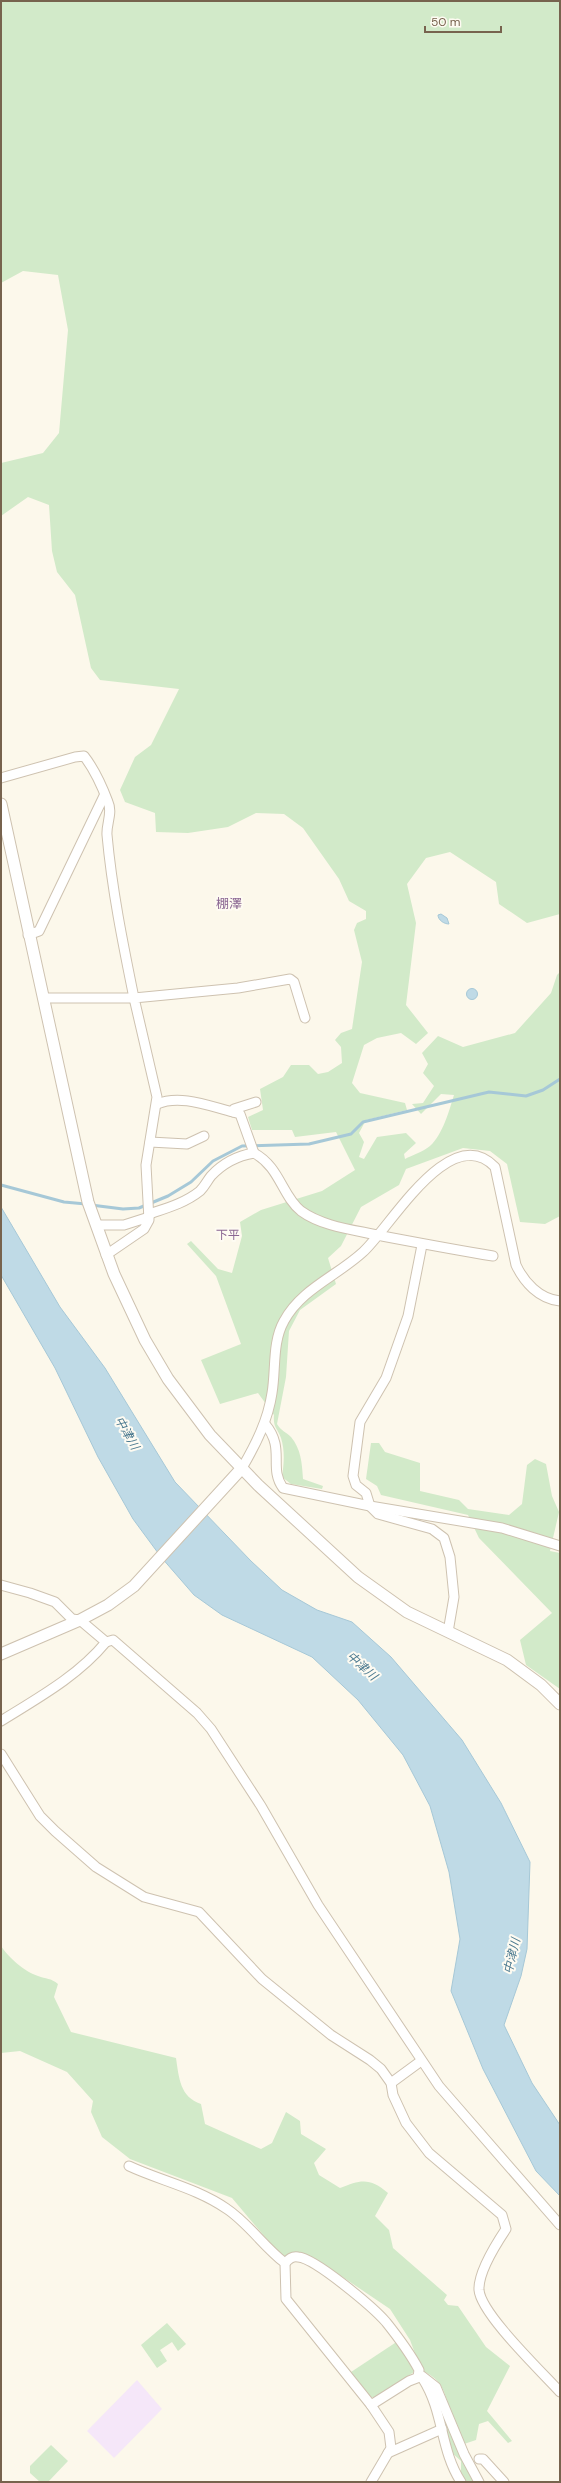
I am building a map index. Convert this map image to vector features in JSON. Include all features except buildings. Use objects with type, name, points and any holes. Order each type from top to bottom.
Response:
[{"type":"street","points":[[1,778],[75,757],[84,756],[96,771],[104,796],[108,802],[110,815],[106,833],[119,924],[134,998],[157,1096],[157,1104],[146,1165],[149,1214],[144,1229],[106,1254]]},
{"type":"street","points":[[28,935],[38,931],[104,796]]},
{"type":"street","points":[[1,804],[28,935],[88,1202],[106,1254],[145,1340],[168,1379],[210,1435],[242,1468],[358,1577],[407,1612],[507,1660],[542,1685],[560,1704]]},
{"type":"street","points":[[42,998],[134,998],[238,988],[290,979],[294,982],[305,1018]]},
{"type":"street","points":[[157,1104],[164,1101],[184,1100],[240,1114],[253,1150],[263,1158],[281,1179],[301,1210],[338,1226],[422,1245],[493,1256]]},
{"type":"street","points":[[233,1112],[234,1109],[256,1102]]},
{"type":"street","points":[[150,1142],[187,1144],[204,1136]]},
{"type":"street","points":[[95,1225],[117,1226],[186,1200],[206,1184],[224,1163],[253,1150]]},
{"type":"street","points":[[1,1654],[80,1620],[108,1605],[134,1586],[234,1479],[242,1468],[265,1424],[273,1391],[278,1341],[283,1323],[292,1308],[310,1291],[363,1253],[380,1235],[429,1175],[455,1159],[466,1156],[480,1157],[494,1167],[511,1250],[522,1278],[546,1297],[560,1300]]},
{"type":"street","points":[[422,1245],[408,1316],[386,1378],[360,1422],[354,1476],[356,1484],[366,1493],[370,1506],[378,1514],[432,1529],[444,1538],[450,1557],[454,1597],[448,1632]]},
{"type":"street","points":[[265,1424],[276,1441],[276,1479],[283,1488],[370,1506],[495,1526],[560,1546]]},
{"type":"street","points":[[1,1585],[30,1592],[55,1602],[72,1619],[80,1620],[106,1642]]},
{"type":"street","points":[[1,1721],[70,1676],[97,1653],[106,1642],[113,1640],[197,1713],[211,1729],[253,1793],[318,1905],[421,2061],[439,2086],[560,2225]]},
{"type":"street","points":[[1,1754],[40,1816],[70,1845],[96,1867],[144,1896],[199,1912],[262,1979],[331,2035],[370,2060],[391,2083],[393,2095],[402,2116],[429,2153],[502,2215],[506,2230],[487,2263],[479,2286],[480,2295],[492,2317],[560,2392]]},
{"type":"street","points":[[391,2083],[421,2061]]},
{"type":"street","points":[[129,2166],[151,2176],[173,2182],[228,2209],[285,2263],[286,2299],[371,2405],[389,2432],[391,2448],[371,2482]]},
{"type":"street","points":[[285,2263],[292,2257],[299,2256],[314,2264],[340,2282],[385,2321],[412,2356],[420,2370],[420,2377],[438,2408],[449,2455],[461,2482]]},
{"type":"street","points":[[371,2405],[420,2377]]},
{"type":"street","points":[[420,2377],[436,2387],[464,2454],[479,2482]]},
{"type":"street","points":[[388,2453],[442,2429]]},
{"type":"street","points":[[479,2459],[483,2459],[504,2482]]},
{"type":"shaded area","points":[[137,2380],[162,2409],[114,2458],[87,2431]]},
{"type":"green space","points":[[1,1],[560,1],[560,914],[527,923],[499,904],[496,882],[450,852],[426,858],[407,884],[416,923],[406,1005],[428,1033],[416,1044],[401,1033],[377,1038],[364,1045],[352,1083],[360,1093],[405,1103],[407,1110],[366,1120],[359,1133],[364,1142],[359,1157],[364,1159],[377,1137],[406,1133],[416,1143],[404,1154],[405,1159],[424,1150],[435,1141],[439,1135],[454,1095],[441,1094],[421,1114],[412,1104],[423,1103],[434,1086],[423,1073],[428,1064],[422,1053],[438,1036],[463,1047],[515,1033],[551,993],[557,975],[560,972],[560,1216],[545,1224],[520,1222],[507,1164],[490,1151],[463,1148],[406,1169],[399,1185],[361,1207],[341,1246],[328,1258],[336,1284],[300,1310],[289,1331],[286,1377],[277,1424],[291,1437],[297,1446],[303,1479],[323,1486],[322,1489],[291,1484],[282,1477],[284,1457],[281,1438],[275,1425],[274,1415],[258,1393],[220,1404],[201,1360],[241,1344],[216,1276],[187,1244],[191,1241],[218,1269],[232,1273],[242,1236],[240,1222],[261,1210],[322,1191],[355,1170],[336,1132],[295,1137],[292,1130],[252,1130],[248,1117],[263,1110],[260,1089],[283,1077],[291,1065],[309,1065],[318,1074],[328,1072],[342,1063],[341,1047],[335,1040],[341,1033],[352,1029],[362,962],[354,930],[357,923],[366,919],[366,911],[349,901],[339,879],[303,828],[284,814],[256,813],[228,827],[188,833],[156,832],[155,813],[125,802],[120,790],[135,757],[151,745],[179,689],[100,680],[91,668],[75,595],[57,572],[52,551],[49,505],[28,497],[1,516],[1,463],[43,453],[59,433],[68,330],[58,275],[23,271],[1,283]]},
{"type":"green space","points":[[371,1443],[379,1443],[385,1452],[420,1463],[420,1491],[459,1500],[468,1509],[509,1515],[522,1504],[527,1465],[535,1459],[546,1464],[552,1496],[559,1512],[550,1551],[560,1553],[560,1689],[526,1665],[520,1640],[552,1613],[479,1538],[468,1515],[381,1495],[377,1486],[366,1479]]},
{"type":"green space","points":[[1,1946],[22,1968],[58,1984],[54,1997],[71,2032],[176,2058],[182,2086],[189,2097],[201,2104],[205,2124],[261,2149],[272,2143],[286,2112],[300,2121],[301,2134],[326,2149],[314,2163],[319,2175],[340,2188],[353,2183],[370,2182],[376,2184],[388,2193],[375,2216],[389,2230],[393,2248],[447,2295],[444,2300],[448,2305],[458,2306],[486,2347],[510,2366],[487,2411],[512,2441],[508,2443],[488,2421],[479,2424],[476,2440],[464,2444],[457,2424],[450,2426],[475,2482],[465,2482],[461,2475],[461,2461],[451,2452],[444,2426],[451,2413],[444,2391],[432,2376],[418,2369],[419,2364],[410,2340],[390,2309],[313,2257],[286,2262],[232,2198],[130,2159],[102,2137],[91,2112],[93,2101],[67,2072],[20,2051],[1,2053]]},
{"type":"green space","points":[[167,2323],[186,2344],[178,2351],[172,2342],[160,2350],[167,2361],[157,2368],[141,2345]]},
{"type":"green space","points":[[398,2341],[416,2367],[414,2372],[376,2397],[370,2397],[351,2372]]},
{"type":"green space","points":[[51,2445],[68,2461],[48,2482],[40,2482],[30,2473],[30,2466]]},
{"type":"water","points":[[441,914],[447,918],[449,924],[440,920],[438,915]]},
{"type":"water","points":[[470,989],[474,989],[476,990],[476,998],[470,999],[467,996],[467,992]]},
{"type":"water","name":"中津川","points":[[1,1207],[60,1307],[105,1368],[175,1482],[251,1561],[282,1590],[317,1610],[352,1622],[391,1657],[462,1740],[501,1803],[530,1862],[527,1949],[521,1976],[504,2025],[532,2083],[560,2125],[560,2196],[536,2171],[483,2069],[451,1991],[460,1939],[449,1872],[430,1806],[403,1755],[358,1700],[312,1657],[222,1615],[194,1595],[161,1557],[133,1519],[98,1457],[55,1368],[1,1275]]},
{"type":"waterway","points":[[91,1205],[123,1209],[139,1208],[168,1196],[191,1182],[213,1161],[242,1146],[309,1144],[351,1134],[363,1122],[489,1092],[526,1096],[543,1090],[560,1079]]},
{"type":"waterway","points":[[1,1185],[64,1202],[86,1204]]},
{"type":"district","name":"棚澤","points":[[229,903]]},
{"type":"district","name":"下平","points":[[228,1235]]}]
